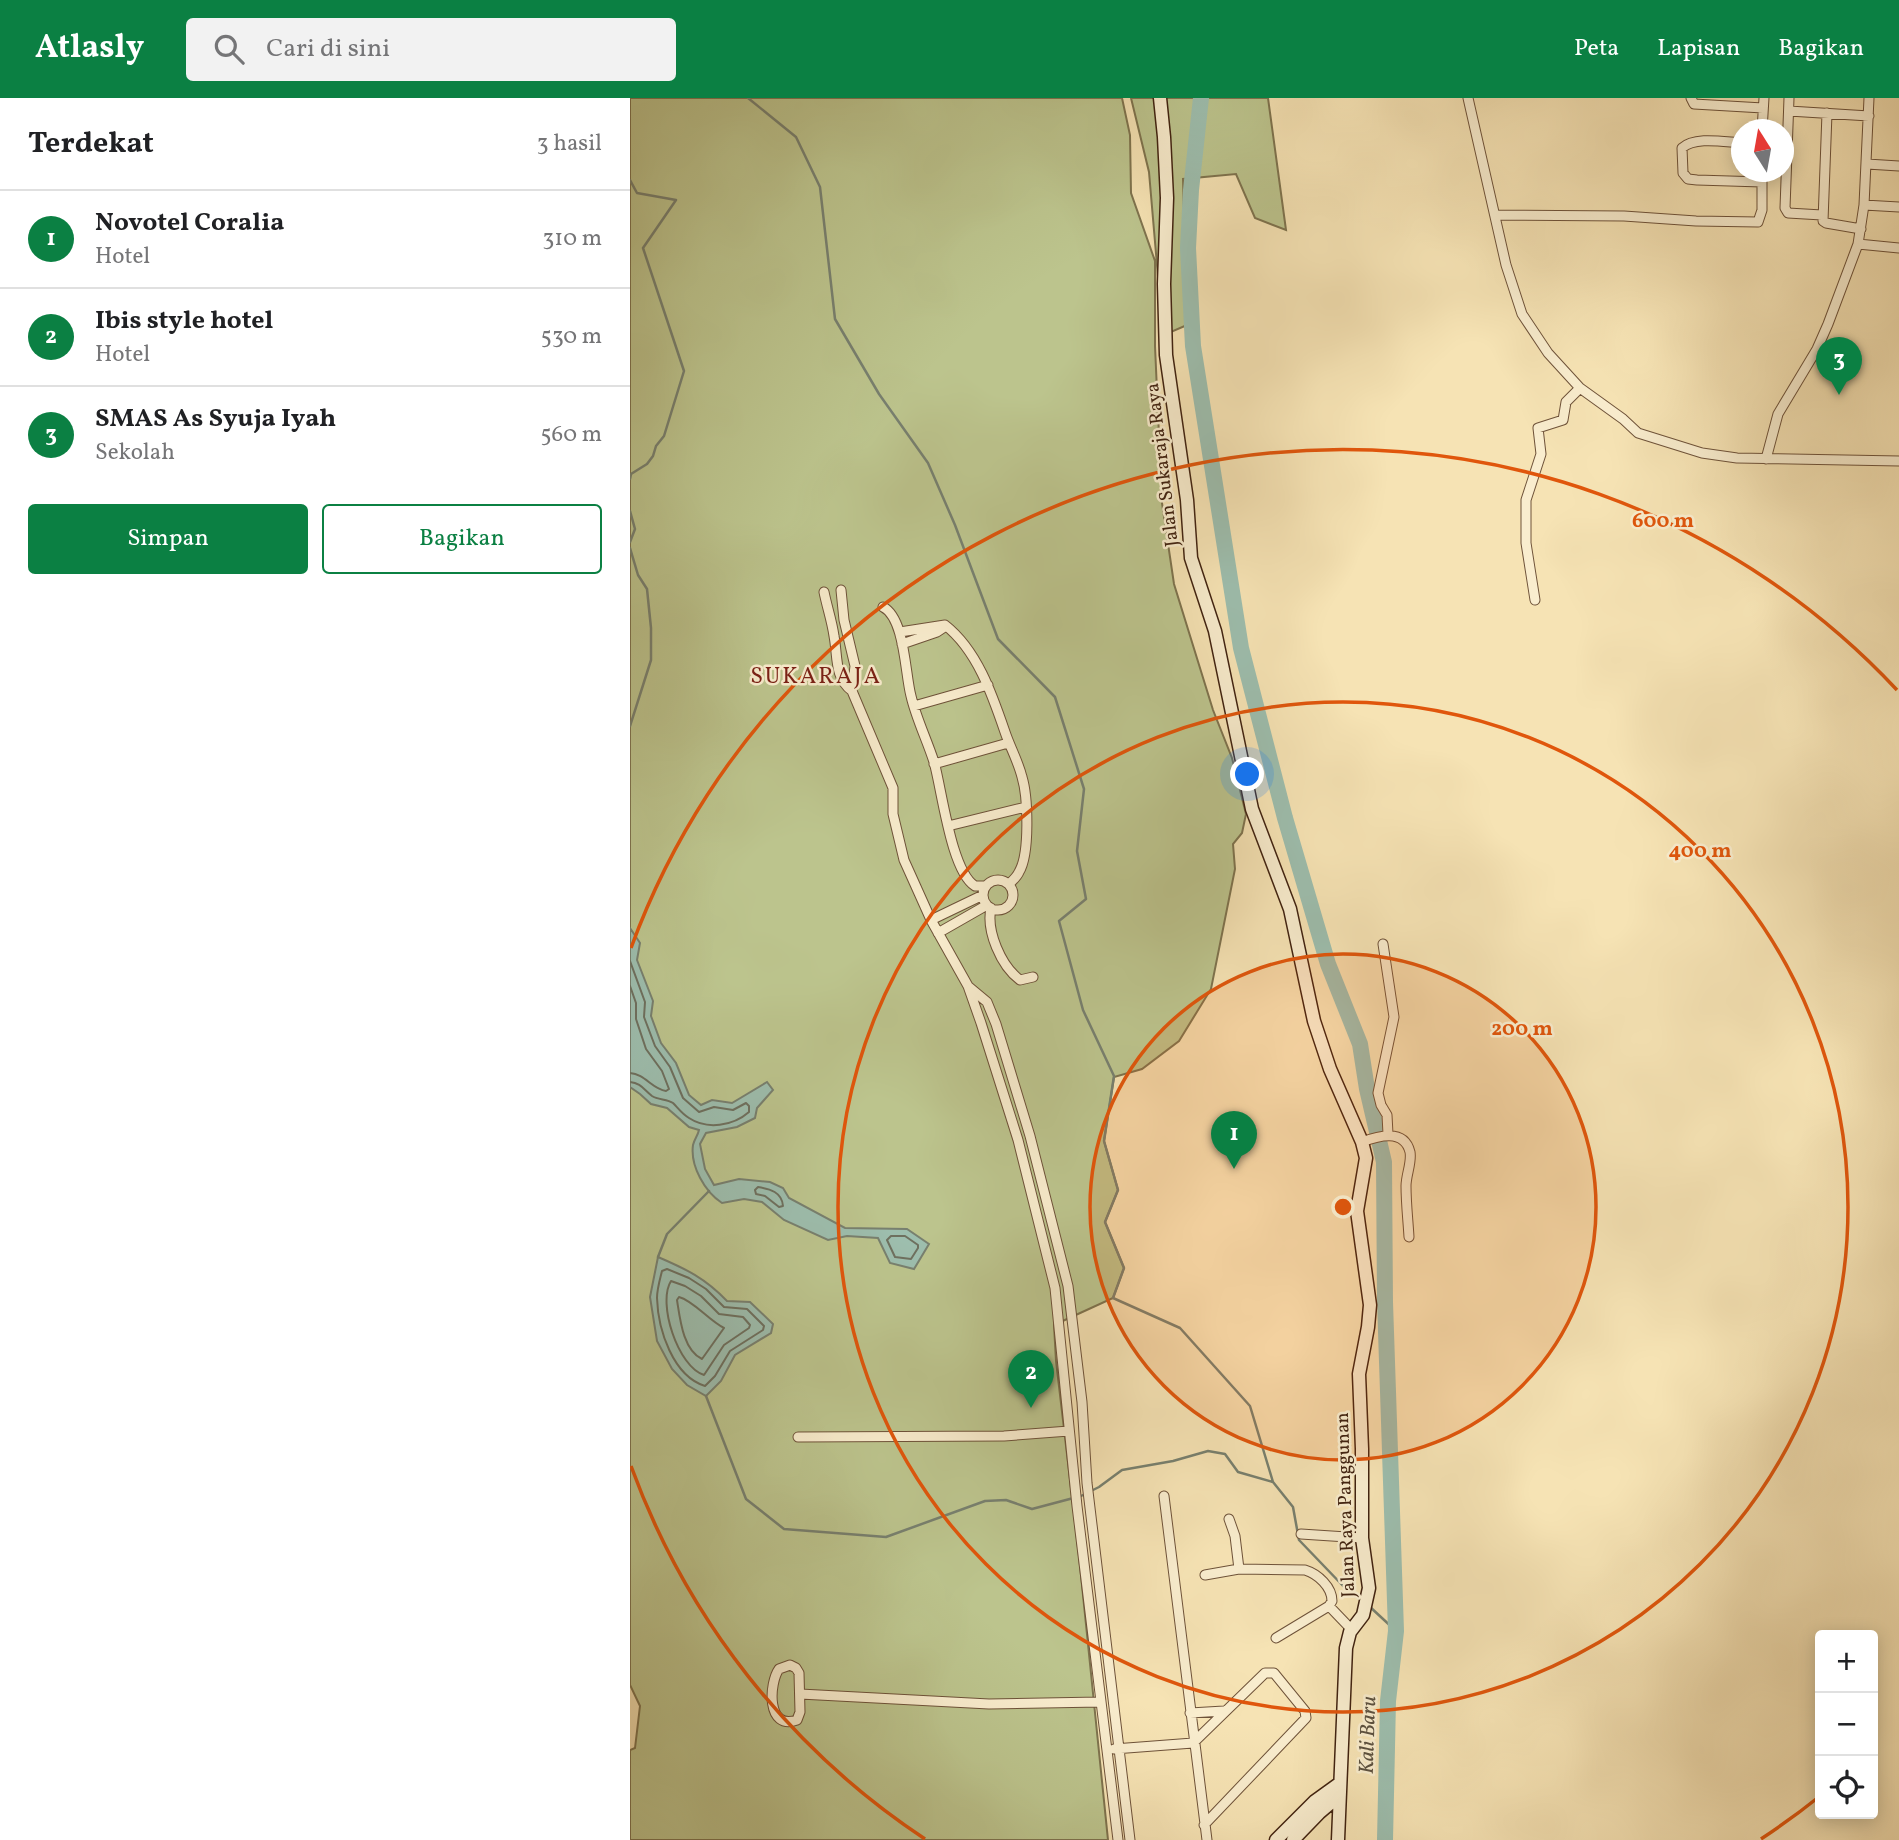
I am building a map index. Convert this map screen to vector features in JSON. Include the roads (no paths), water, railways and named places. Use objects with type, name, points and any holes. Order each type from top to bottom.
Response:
[{"type":"street","name":"Jalan Sukaraja Raya","points":[[1160,98],[1167,198],[1164,284],[1166,355],[1187,500],[1191,558],[1215,631],[1257,820],[1290,909],[1320,1040],[1366,1140]]},
{"type":"street","points":[[1468,98],[1506,265],[1522,314],[1548,353],[1580,388],[1638,433],[1702,453],[1737,458],[1899,461]]},
{"type":"street","points":[[1691,98],[1694,104],[1763,103]]},
{"type":"street","points":[[1789,98],[1785,208],[1788,213],[1822,215]]},
{"type":"street","points":[[1766,459],[1777,414],[1822,337],[1858,244],[1864,205],[1869,98]]},
{"type":"street","points":[[1788,111],[1869,116]]},
{"type":"street","points":[[1827,113],[1823,220],[1826,223],[1861,229]]},
{"type":"street","points":[[1731,143],[1699,141],[1685,144],[1682,148],[1683,173],[1688,178],[1731,178]]},
{"type":"street","points":[[1867,164],[1899,166]]},
{"type":"street","points":[[1496,215],[1624,216],[1758,222],[1762,210],[1762,182]]},
{"type":"street","points":[[1864,205],[1899,207]]},
{"type":"street","points":[[1858,244],[1899,248]]},
{"type":"street","points":[[1535,600],[1526,543],[1526,500],[1541,453],[1538,428],[1563,420],[1565,404],[1580,388]]},
{"type":"street","points":[[841,590],[855,666],[852,691]]},
{"type":"street","points":[[824,592],[833,628],[839,676],[843,684],[852,691],[893,788],[892,814],[916,891],[968,986],[1010,1114],[1055,1288],[1077,1506],[1118,1840]]},
{"type":"street","points":[[883,607],[889,610],[900,632],[914,706],[934,764],[948,826],[965,877],[987,899],[1003,909],[1008,906],[1013,895],[1009,884]]},
{"type":"street","points":[[900,632],[946,626],[961,639],[988,685],[1023,779],[1026,807],[1023,862],[1018,874],[1009,884]]},
{"type":"street","points":[[902,643],[937,632],[946,626]]},
{"type":"street","points":[[914,706],[988,685]]},
{"type":"street","points":[[934,764],[1008,743]]},
{"type":"street","points":[[948,826],[1026,807]]},
{"type":"street","points":[[938,933],[987,899],[997,880],[1009,884]]},
{"type":"street","points":[[931,920],[987,899]]},
{"type":"street","points":[[987,899],[992,934],[1007,966],[1020,980],[1033,977]]},
{"type":"street","points":[[1383,944],[1394,1017],[1378,1093],[1388,1120],[1386,1135]]},
{"type":"street","points":[[968,986],[987,1002],[996,1024],[1030,1136],[1068,1286],[1080,1387],[1087,1483],[1130,1840]]},
{"type":"street","points":[[1366,1140],[1386,1135],[1401,1140],[1410,1153],[1406,1185],[1409,1237]]},
{"type":"street","name":"Jalan Raya Panggunan","points":[[1338,1840],[1346,1648],[1352,1630],[1363,1615],[1369,1588],[1362,1538],[1359,1374],[1370,1305],[1357,1211],[1366,1169],[1366,1140]]},
{"type":"street","points":[[1055,1288],[1068,1286]]},
{"type":"street","points":[[1066,1389],[1080,1387]]},
{"type":"street","points":[[798,1437],[1004,1436],[1069,1431]]},
{"type":"street","points":[[1164,1496],[1206,1840]]},
{"type":"street","points":[[1229,1519],[1235,1536],[1240,1569]]},
{"type":"street","points":[[1301,1534],[1362,1538]]},
{"type":"street","points":[[1205,1575],[1240,1569],[1305,1570],[1314,1573],[1333,1596],[1329,1606],[1276,1639]]},
{"type":"street","points":[[1329,1606],[1352,1630]]},
{"type":"street","points":[[790,1665],[798,1670],[800,1694],[797,1720],[786,1723],[779,1720],[775,1716],[774,1705],[774,1678],[777,1671],[790,1665]]},
{"type":"street","points":[[1107,1749],[1193,1743],[1265,1673],[1275,1673],[1306,1715],[1302,1724],[1204,1825]]},
{"type":"street","points":[[800,1694],[989,1704],[1100,1702]]},
{"type":"street","points":[[1190,1713],[1224,1712]]},
{"type":"street","points":[[1276,1840],[1315,1801],[1340,1790]]},
{"type":"street","points":[[1293,1840],[1340,1790]]},
{"type":"water","points":[[630,928],[640,943],[637,960],[653,1001],[651,1016],[661,1043],[676,1063],[689,1095],[701,1105],[712,1100],[732,1103],[767,1082],[773,1090],[757,1108],[755,1118],[737,1127],[706,1133],[700,1144],[705,1169],[714,1185],[739,1179],[770,1182],[783,1188],[789,1198],[845,1228],[907,1229],[929,1244],[914,1269],[890,1263],[878,1238],[847,1236],[828,1240],[784,1220],[762,1202],[744,1199],[722,1203],[710,1192],[700,1178],[694,1161],[693,1145],[699,1130],[689,1127],[667,1108],[651,1104],[630,1087]]},
{"type":"water","points":[[658,1257],[695,1275],[727,1301],[750,1302],[773,1324],[771,1333],[735,1355],[721,1381],[706,1396],[687,1385],[672,1369],[657,1341],[650,1297]]},
{"type":"waterway","points":[[748,98],[796,137],[820,187],[835,319],[879,394],[928,463],[955,525],[998,639],[1055,697],[1084,789],[1077,851],[1086,899],[1059,921],[1083,1010],[1114,1076],[1104,1141],[1118,1190],[1105,1222],[1124,1268],[1113,1298],[1180,1328],[1250,1406],[1273,1482]]},
{"type":"waterway","name":"Kali Baru","points":[[1201,98],[1188,248],[1193,346],[1241,648],[1285,818],[1328,964],[1360,1044],[1367,1089],[1384,1162],[1385,1302],[1396,1631],[1388,1701],[1385,1840]]},
{"type":"waterway","points":[[630,180],[637,193],[676,200],[643,248],[684,371],[664,436],[647,464],[631,474],[630,479]]},
{"type":"waterway","points":[[630,511],[635,529],[630,542]]},
{"type":"waterway","points":[[630,548],[638,575],[647,589],[651,628],[651,660],[630,726]]},
{"type":"waterway","points":[[658,1257],[667,1234],[709,1191]]},
{"type":"waterway","points":[[706,1396],[746,1499],[784,1529],[886,1537],[985,1501],[1006,1500],[1032,1509],[1081,1496],[1122,1470],[1173,1461],[1208,1451],[1225,1454],[1238,1472],[1273,1482],[1293,1507],[1299,1540],[1347,1590],[1361,1600]]},
{"type":"waterway","points":[[1369,1606],[1396,1631]]},
{"type":"place","name":"SMAS As Syuja Iyah","points":[[1839,395]]},
{"type":"place","name":"Novotel Coralia","points":[[1234,1169]]},
{"type":"place","name":"Ibis style hotel","points":[[1031,1408]]},
{"type":"district","name":"SUKARAJA","points":[[816,675]]}]
